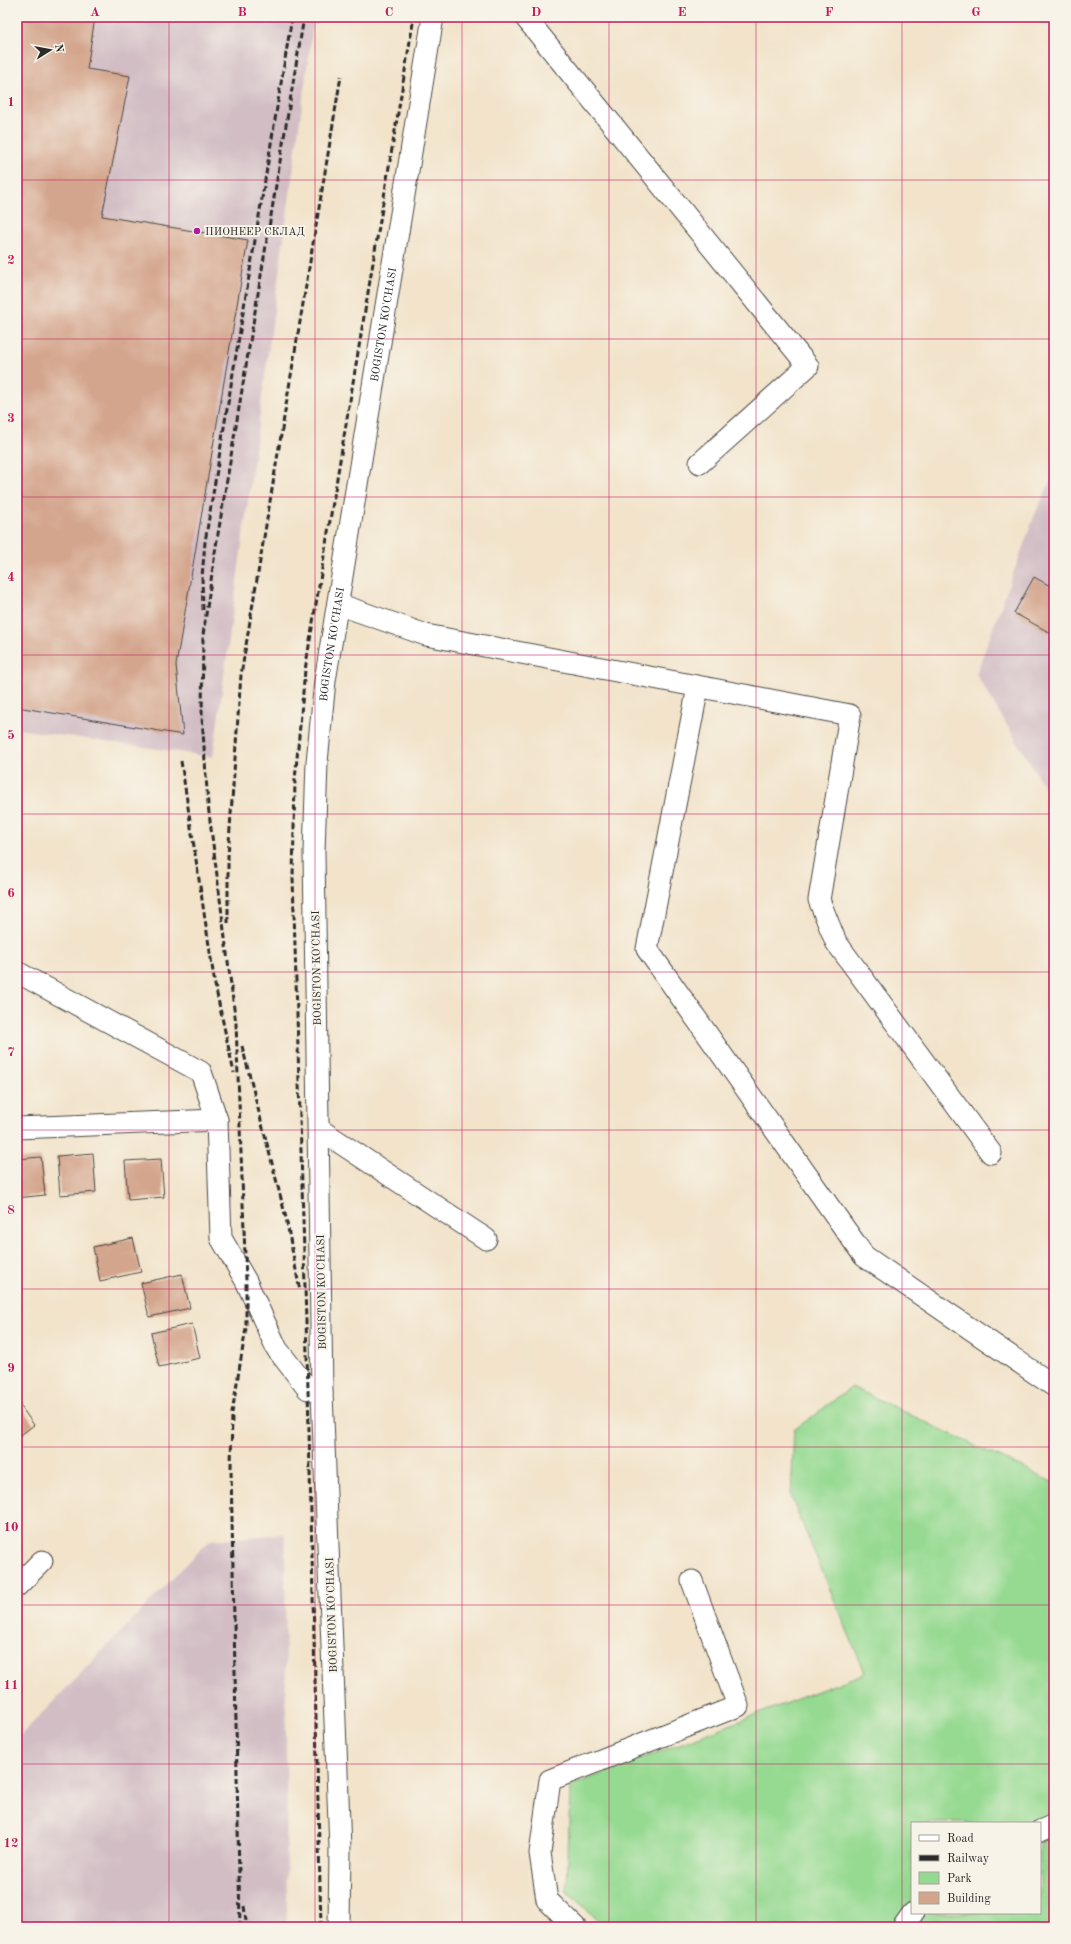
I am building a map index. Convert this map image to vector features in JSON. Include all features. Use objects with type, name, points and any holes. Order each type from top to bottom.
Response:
[{"type":"street","name":"BOGISTON KO'CHASI","points":[[339,1927],[340,1848],[322,1393],[314,852],[317,762],[325,681],[433,17]]},
{"type":"street","points":[[525,17],[808,366],[700,463]]},
{"type":"street","points":[[338,604],[426,635],[850,715],[819,900],[836,942],[991,1153]]},
{"type":"street","points":[[698,687],[647,949],[864,1256],[1054,1386]]},
{"type":"street","points":[[17,972],[201,1072],[217,1120],[221,1238],[246,1281],[277,1349],[308,1389],[322,1393]]},
{"type":"street","points":[[17,1128],[217,1120]]},
{"type":"street","points":[[319,1129],[486,1238]]},
{"type":"street","points":[[17,1586],[42,1560]]},
{"type":"street","points":[[575,1927],[546,1900],[540,1853],[550,1780],[738,1706],[692,1581]]},
{"type":"street","points":[[1041,1831],[1054,1825]]},
{"type":"street","points":[[903,1927],[912,1914]]},
{"type":"shaded area","points":[[17,17],[314,17],[213,757],[17,729]]},
{"type":"shaded area","points":[[1054,474],[1054,803],[976,674],[1035,514]]},
{"type":"shaded area","points":[[285,1534],[287,1927],[17,1927],[17,1739],[210,1540]]},
{"type":"green space","points":[[852,1387],[1054,1483],[1054,1927],[607,1927],[567,1892],[570,1786],[865,1673],[791,1497],[794,1430]]},
{"type":"building","points":[[17,17],[95,17],[87,69],[130,76],[102,216],[248,240],[176,665],[183,735],[17,707]]},
{"type":"building","points":[[1034,577],[1054,588],[1054,635],[1014,613]]},
{"type":"building","points":[[93,1153],[96,1192],[60,1195],[57,1156]]},
{"type":"building","points":[[41,1157],[45,1195],[17,1198],[17,1159]]},
{"type":"building","points":[[161,1159],[164,1197],[128,1200],[125,1161]]},
{"type":"building","points":[[133,1238],[141,1272],[100,1281],[93,1247]]},
{"type":"building","points":[[182,1274],[190,1308],[149,1317],[141,1283]]},
{"type":"building","points":[[192,1324],[200,1358],[159,1367],[151,1333]]},
{"type":"building","points":[[17,1401],[34,1425],[17,1438]]},
{"type":"railway","points":[[203,610],[202,577],[205,542],[292,17]]},
{"type":"railway","points":[[240,1927],[231,1468],[232,1413],[246,1328],[246,1281],[236,1024],[208,805],[202,717],[203,635],[216,546],[304,17]]},
{"type":"railway","points":[[321,1927],[308,1389],[293,878],[295,780],[305,670],[414,17]]},
{"type":"railway","points":[[228,923],[228,856],[241,675],[341,76]]},
{"type":"railway","points":[[181,761],[215,985],[234,1073]]},
{"type":"railway","points":[[242,1046],[286,1218],[300,1291]]},
{"type":"railway","points":[[244,1906],[247,1927]]},
{"type":"place","name":"ПИОНЕЕР СКЛАД","points":[[197,231]]}]
